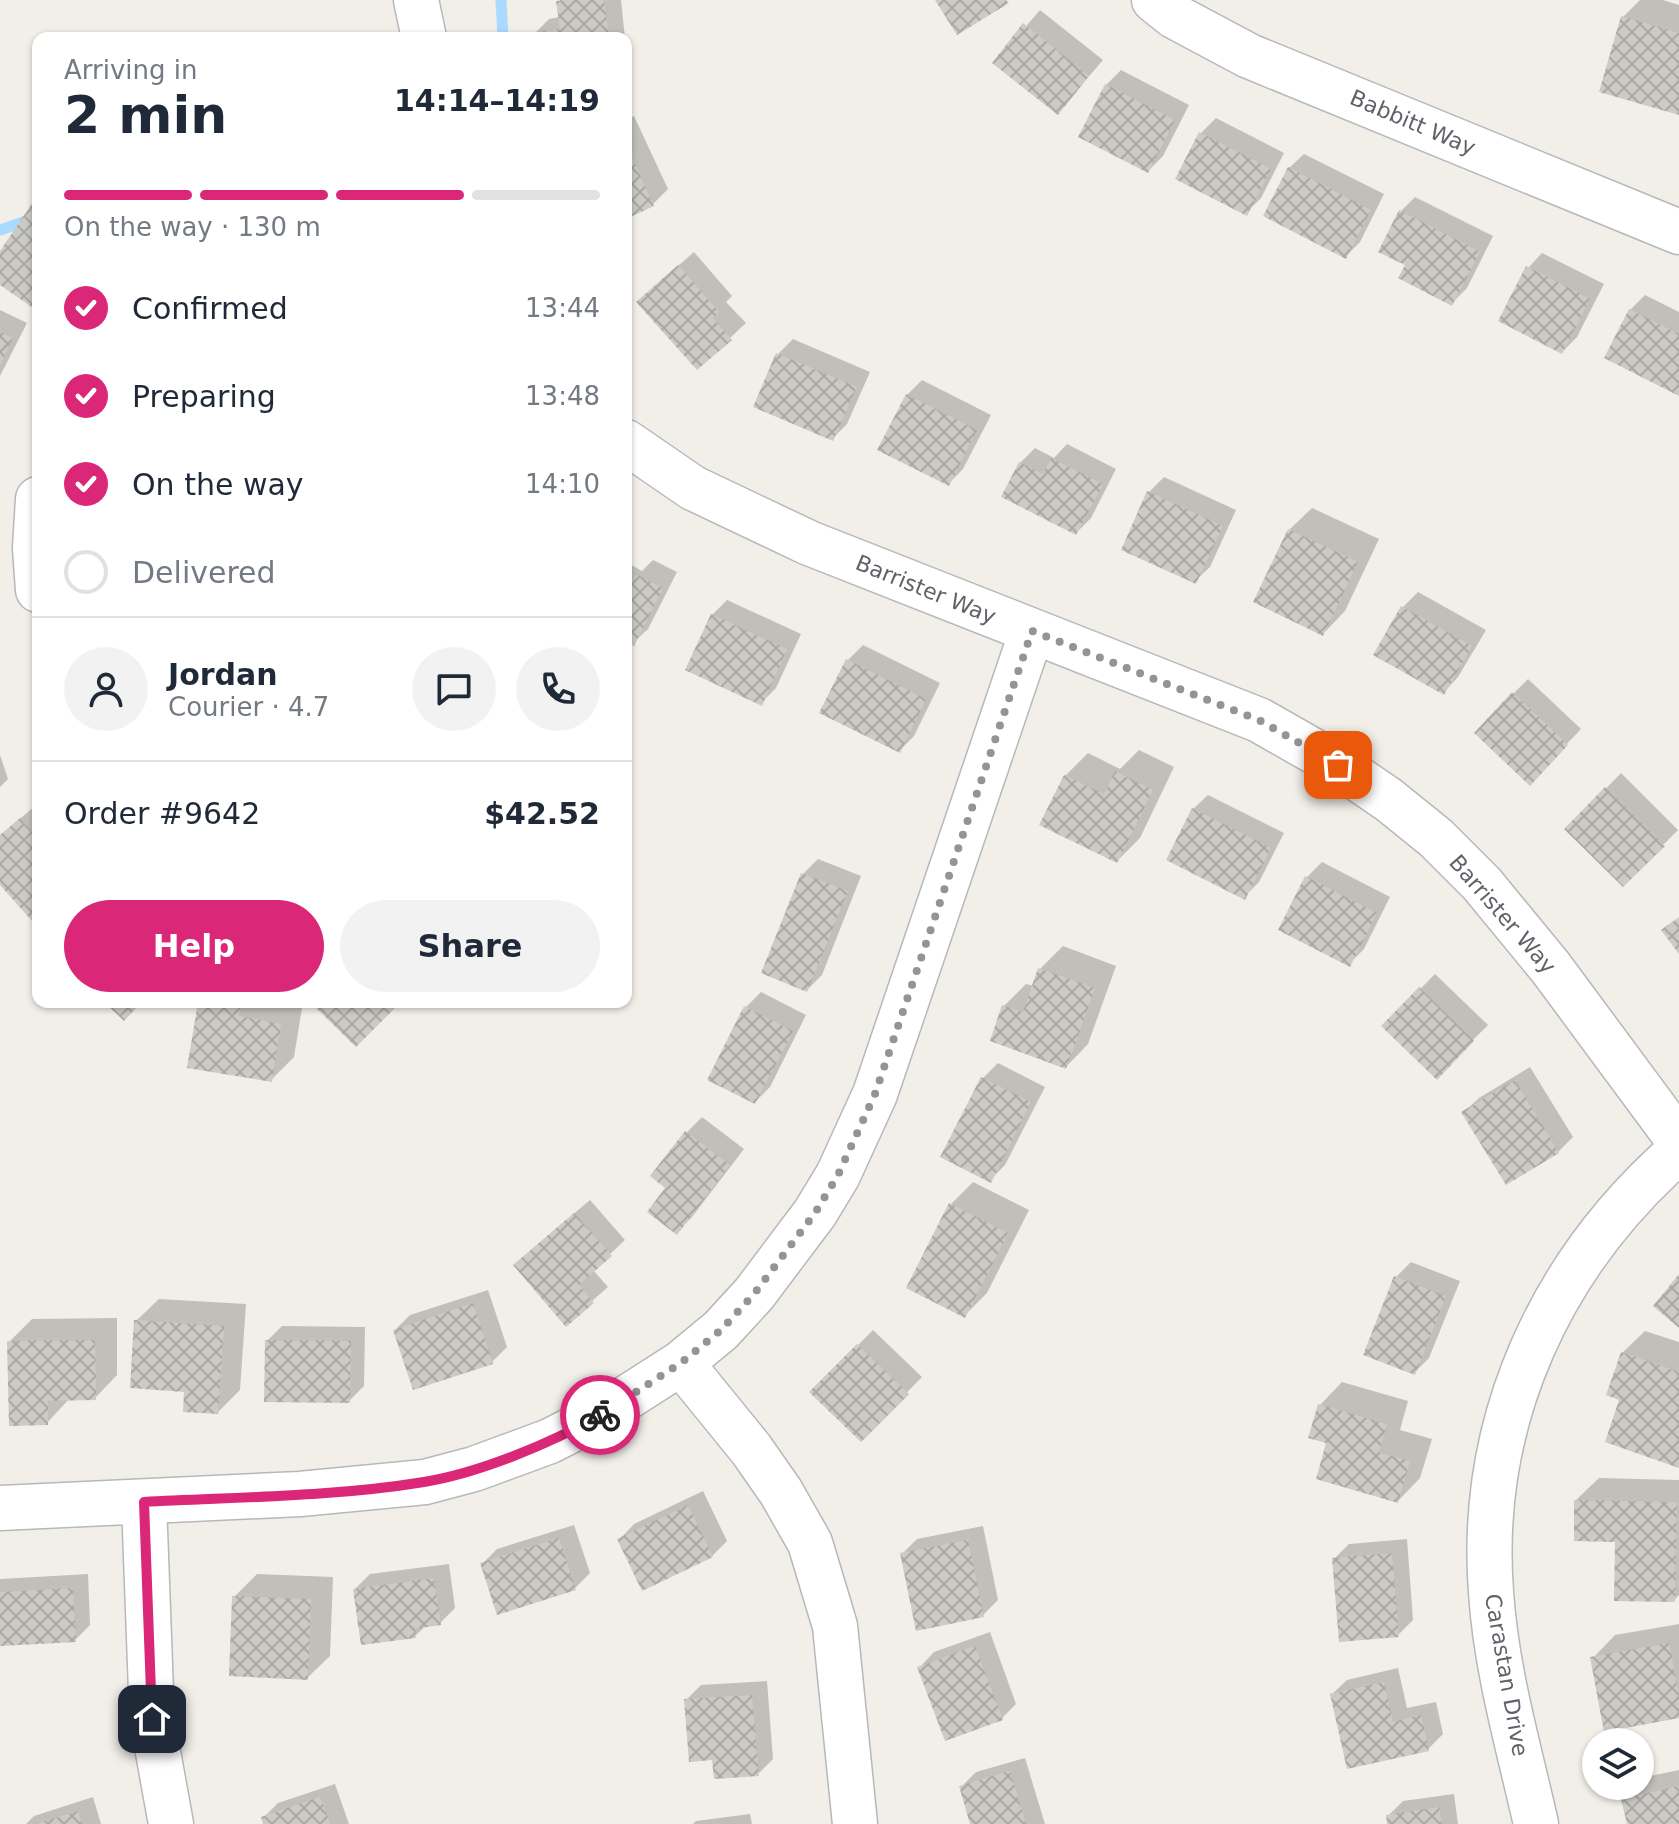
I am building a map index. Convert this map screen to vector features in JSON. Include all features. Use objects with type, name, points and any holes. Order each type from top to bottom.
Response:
[{"type":"street","points":[[416,0],[423,32]]},
{"type":"street","name":"Babbitt Way","points":[[1154,0],[1174,16],[1249,56],[1679,232]]},
{"type":"street","name":"Barrister Way","points":[[632,446],[693,488],[809,543],[1259,720],[1338,765],[1436,838],[1482,884],[1551,968],[1679,1141]]},
{"type":"street","points":[[0,1508],[300,1494],[425,1482],[474,1469],[550,1441],[618,1405],[681,1363],[721,1330],[754,1294],[815,1213],[838,1175],[875,1094],[1032,631]]},
{"type":"street","name":"Carastan Drive","points":[[1536,1824],[1497,1643],[1491,1591],[1490,1525],[1496,1464],[1505,1423],[1540,1327],[1571,1273],[1595,1239],[1639,1188],[1679,1151]]},
{"type":"street","points":[[681,1363],[751,1449],[781,1492],[810,1543],[835,1626],[855,1824]]},
{"type":"street","points":[[144,1502],[152,1719],[171,1824]]},
{"type":"building","points":[[604,0],[608,32],[539,32],[560,29],[556,1]]},
{"type":"building","points":[[935,0],[1006,0],[1009,3],[957,35]]},
{"type":"building","points":[[1621,16],[1679,33],[1679,115],[1599,92]]},
{"type":"building","points":[[1023,23],[1089,76],[1058,115],[992,63]]},
{"type":"building","points":[[1105,84],[1175,120],[1148,173],[1078,137]]},
{"type":"building","points":[[1199,132],[1271,169],[1247,216],[1175,179]]},
{"type":"building","points":[[632,158],[654,206],[632,216]]},
{"type":"building","points":[[1288,167],[1371,210],[1346,259],[1263,216]]},
{"type":"building","points":[[32,203],[32,307],[0,285],[0,251]]},
{"type":"building","points":[[1399,210],[1480,252],[1452,306],[1398,278],[1405,265],[1378,252]]},
{"type":"building","points":[[678,265],[719,312],[713,318],[732,340],[697,370],[636,302]]},
{"type":"building","points":[[1526,266],[1590,299],[1562,354],[1498,321]]},
{"type":"building","points":[[1629,309],[1679,334],[1679,396],[1604,358]]},
{"type":"building","points":[[0,332],[13,338],[0,365]]},
{"type":"building","points":[[776,353],[857,387],[833,441],[753,407]]},
{"type":"building","points":[[906,394],[977,430],[949,486],[877,450]]},
{"type":"building","points":[[1051,458],[1103,484],[1076,535],[1001,497],[1019,462],[1043,474]]},
{"type":"building","points":[[1147,491],[1223,526],[1196,584],[1121,550]]},
{"type":"building","points":[[1288,529],[1358,562],[1323,636],[1253,602]]},
{"type":"building","points":[[636,574],[663,588],[634,646],[632,645],[632,583]]},
{"type":"building","points":[[1401,606],[1472,646],[1444,695],[1373,655]]},
{"type":"building","points":[[711,614],[787,649],[762,706],[685,670]]},
{"type":"building","points":[[846,659],[926,699],[900,753],[819,713]]},
{"type":"building","points":[[1512,692],[1568,745],[1530,786],[1474,733]]},
{"type":"building","points":[[1115,771],[1153,790],[1117,863],[1039,825],[1064,775],[1104,794]]},
{"type":"building","points":[[1605,787],[1665,846],[1623,887],[1564,829]]},
{"type":"building","points":[[1192,808],[1271,848],[1245,900],[1166,860]]},
{"type":"building","points":[[20,818],[32,832],[32,921],[0,885],[0,835]]},
{"type":"building","points":[[801,873],[848,891],[807,992],[761,973]]},
{"type":"building","points":[[1305,876],[1377,913],[1350,967],[1278,930]]},
{"type":"building","points":[[1679,917],[1679,954],[1661,930]]},
{"type":"building","points":[[1038,968],[1095,988],[1066,1069],[990,1041],[1002,1005],[1023,1012]]},
{"type":"building","points":[[1419,987],[1474,1041],[1437,1080],[1381,1026]]},
{"type":"building","points":[[744,1006],[793,1031],[755,1104],[707,1080]]},
{"type":"building","points":[[110,1008],[136,1008],[124,1021]]},
{"type":"building","points":[[197,1008],[240,1008],[239,1016],[281,1024],[272,1082],[187,1068]]},
{"type":"building","points":[[318,1008],[395,1008],[356,1047]]},
{"type":"building","points":[[981,1077],[1031,1102],[991,1183],[940,1157]]},
{"type":"building","points":[[1515,1080],[1559,1153],[1506,1185],[1461,1112]]},
{"type":"building","points":[[685,1131],[730,1165],[677,1235],[647,1212],[665,1188],[650,1176]]},
{"type":"building","points":[[949,1203],[1008,1233],[965,1318],[906,1288]]},
{"type":"building","points":[[574,1213],[612,1256],[579,1285],[594,1303],[566,1327],[513,1265]]},
{"type":"building","points":[[1679,1274],[1679,1328],[1653,1306]]},
{"type":"building","points":[[1394,1276],[1446,1296],[1415,1375],[1363,1355]]},
{"type":"building","points":[[473,1303],[493,1364],[413,1390],[393,1330]]},
{"type":"building","points":[[134,1320],[224,1326],[218,1414],[183,1412],[184,1392],[130,1388]]},
{"type":"building","points":[[95,1340],[96,1400],[48,1401],[48,1425],[9,1426],[7,1341]]},
{"type":"building","points":[[265,1340],[351,1341],[350,1403],[264,1402]]},
{"type":"building","points":[[857,1344],[909,1394],[861,1442],[809,1392]]},
{"type":"building","points":[[1621,1352],[1679,1372],[1679,1468],[1605,1442],[1619,1400],[1606,1395]]},
{"type":"building","points":[[1318,1404],[1387,1424],[1379,1453],[1410,1461],[1398,1503],[1316,1479],[1326,1443],[1308,1438]]},
{"type":"building","points":[[1574,1500],[1677,1502],[1675,1602],[1614,1601],[1615,1542],[1574,1541]]},
{"type":"building","points":[[688,1505],[713,1557],[642,1591],[617,1539]]},
{"type":"building","points":[[559,1538],[576,1590],[497,1615],[480,1563]]},
{"type":"building","points":[[968,1540],[984,1617],[916,1631],[900,1553]]},
{"type":"building","points":[[1392,1553],[1399,1637],[1339,1642],[1332,1558]]},
{"type":"building","points":[[434,1578],[441,1625],[415,1629],[416,1638],[361,1645],[353,1589]]},
{"type":"building","points":[[73,1588],[76,1642],[0,1646],[0,1592]]},
{"type":"building","points":[[232,1596],[311,1599],[308,1680],[229,1676]]},
{"type":"building","points":[[1669,1643],[1679,1696],[1679,1718],[1625,1728],[1603,1728],[1590,1657]]},
{"type":"building","points":[[975,1646],[1003,1720],[945,1741],[917,1667]]},
{"type":"building","points":[[1384,1682],[1393,1722],[1421,1715],[1429,1751],[1347,1769],[1330,1694]]},
{"type":"building","points":[[752,1695],[759,1776],[714,1779],[712,1760],[689,1762],[684,1699]]},
{"type":"building","points":[[1010,1771],[1026,1824],[970,1824],[959,1786]]},
{"type":"building","points":[[1679,1786],[1679,1824],[1627,1824],[1621,1800],[1654,1800],[1654,1792]]},
{"type":"building","points":[[320,1797],[330,1824],[263,1824],[261,1817]]},
{"type":"building","points":[[1439,1807],[1442,1824],[1387,1824],[1386,1815]]},
{"type":"building","points":[[78,1811],[82,1824],[39,1824],[39,1823]]},
{"type":"waterway","points":[[501,0],[503,32]]},
{"type":"waterway","points":[[0,230],[32,219]]},
{"type":"way so far","points":[[600,1415],[681,1363],[721,1330],[754,1294],[815,1213],[838,1175],[875,1094],[1032,631],[1259,720],[1338,765]]},
{"type":"route","points":[[152,1719],[144,1502],[300,1494],[425,1482],[474,1469],[550,1441],[600,1415]]}]
